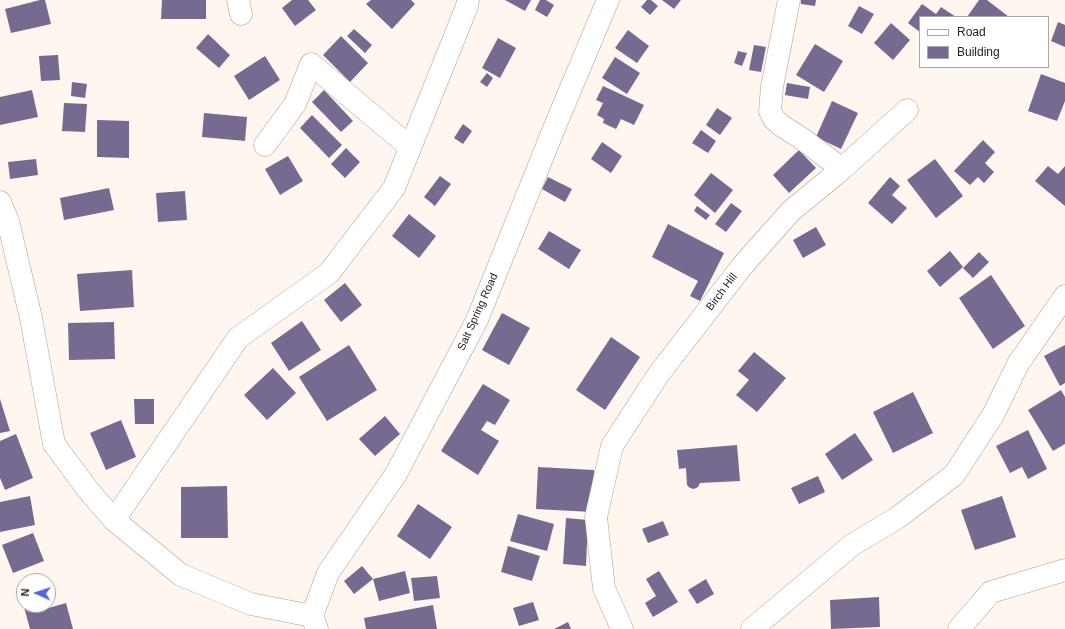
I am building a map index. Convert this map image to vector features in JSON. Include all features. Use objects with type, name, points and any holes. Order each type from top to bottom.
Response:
[{"type":"street","points":[[114,520],[238,338],[329,273],[394,188],[468,0]]},
{"type":"street","points":[[789,0],[772,87],[770,111],[774,119],[782,126],[801,138],[842,169]]},
{"type":"street","name":"Salt Spring Road","points":[[315,623],[328,573],[396,474],[477,320],[555,126],[609,3]]},
{"type":"street","points":[[265,145],[295,104],[311,64],[410,147]]},
{"type":"street","name":"Birch Hill","points":[[622,629],[604,588],[596,517],[612,446],[658,375],[743,265],[791,211],[842,169],[907,110]]},
{"type":"street","points":[[0,202],[8,221],[31,318],[54,444],[88,490],[114,520],[181,575],[251,604],[315,623]]},
{"type":"street","points":[[752,629],[852,545],[897,518],[954,475],[993,415],[1018,364],[1065,296]]},
{"type":"street","points":[[959,629],[991,592],[1065,570]]},
{"type":"building","points":[[45,0],[51,24],[11,33],[5,9]]},
{"type":"building","points":[[162,0],[206,0],[206,19],[161,19]]},
{"type":"building","points":[[292,0],[308,0],[316,10],[295,26],[282,8]]},
{"type":"building","points":[[371,0],[411,0],[415,4],[392,29],[366,4]]},
{"type":"building","points":[[505,0],[531,0],[525,11]]},
{"type":"building","points":[[540,0],[546,0],[554,5],[547,17],[535,10]]},
{"type":"building","points":[[647,0],[651,0],[658,6],[650,15],[641,7]]},
{"type":"building","points":[[662,0],[681,0],[674,9]]},
{"type":"building","points":[[801,0],[816,0],[815,6],[801,4]]},
{"type":"building","points":[[979,0],[987,0],[1008,16],[968,16]]},
{"type":"building","points":[[922,4],[936,14],[941,7],[954,16],[919,16],[919,31],[908,23]]},
{"type":"building","points":[[859,6],[874,14],[862,34],[848,26]]},
{"type":"building","points":[[1058,22],[1065,25],[1065,47],[1051,41]]},
{"type":"building","points":[[891,23],[910,40],[893,60],[874,43]]},
{"type":"building","points":[[354,29],[372,45],[365,53],[347,36]]},
{"type":"building","points":[[628,30],[649,46],[637,63],[615,48]]},
{"type":"building","points":[[208,34],[230,55],[219,68],[196,48]]},
{"type":"building","points":[[341,36],[368,63],[350,82],[323,55]]},
{"type":"building","points":[[498,38],[516,48],[500,78],[482,68]]},
{"type":"building","points":[[815,44],[843,61],[824,92],[796,75]]},
{"type":"building","points":[[754,45],[766,47],[761,72],[749,70]]},
{"type":"building","points":[[738,51],[747,53],[742,66],[734,63]]},
{"type":"building","points":[[58,55],[60,80],[41,81],[39,56]]},
{"type":"building","points":[[265,56],[280,80],[249,100],[234,76]]},
{"type":"building","points":[[615,57],[640,73],[627,94],[602,78]]},
{"type":"building","points":[[487,73],[493,78],[487,87],[480,82]]},
{"type":"building","points":[[1041,74],[1065,83],[1065,101],[1057,121],[1028,111]]},
{"type":"building","points":[[72,82],[87,84],[85,98],[71,96]]},
{"type":"building","points":[[787,83],[810,87],[808,99],[785,95]]},
{"type":"building","points":[[603,86],[644,105],[634,125],[621,119],[616,129],[603,123],[604,119],[597,115],[603,103],[596,100]]},
{"type":"building","points":[[32,90],[38,117],[0,125],[0,97]]},
{"type":"building","points":[[324,90],[353,121],[341,132],[312,102]]},
{"type":"building","points":[[832,101],[858,113],[841,149],[816,137]]},
{"type":"building","points":[[64,103],[87,104],[85,132],[62,131]]},
{"type":"building","points":[[717,108],[732,118],[720,135],[706,125]]},
{"type":"building","points":[[204,113],[247,117],[245,141],[202,137]]},
{"type":"building","points":[[312,115],[342,145],[329,158],[300,128]]},
{"type":"building","points":[[97,120],[129,121],[129,158],[97,157]]},
{"type":"building","points":[[463,124],[472,131],[463,144],[454,138]]},
{"type":"building","points":[[701,130],[716,141],[708,153],[692,143]]},
{"type":"building","points":[[983,140],[995,152],[985,163],[994,172],[984,183],[978,177],[970,185],[954,171]]},
{"type":"building","points":[[602,142],[622,156],[611,173],[591,159]]},
{"type":"building","points":[[346,148],[360,162],[345,178],[331,164]]},
{"type":"building","points":[[799,150],[816,168],[789,193],[773,175]]},
{"type":"building","points":[[288,156],[303,181],[280,195],[265,169]]},
{"type":"building","points":[[36,159],[38,175],[10,179],[8,162]]},
{"type":"building","points":[[935,159],[963,196],[936,218],[907,180]]},
{"type":"building","points":[[1048,166],[1058,174],[1065,166],[1065,206],[1035,181]]},
{"type":"building","points":[[711,173],[733,190],[715,213],[694,195]]},
{"type":"building","points":[[440,176],[451,184],[435,206],[424,197]]},
{"type":"building","points":[[548,177],[572,189],[565,202],[542,189]]},
{"type":"building","points":[[890,177],[900,186],[892,195],[907,208],[892,224],[868,203]]},
{"type":"building","points":[[109,188],[114,210],[64,220],[60,198]]},
{"type":"building","points":[[185,191],[187,220],[158,222],[156,193]]},
{"type":"building","points":[[731,203],[742,211],[726,232],[715,224]]},
{"type":"building","points":[[697,206],[710,215],[706,220],[694,211]]},
{"type":"building","points":[[409,214],[436,236],[419,258],[392,236]]},
{"type":"building","points":[[668,224],[724,253],[700,301],[690,296],[698,281],[652,257]]},
{"type":"building","points":[[816,227],[826,245],[803,258],[793,240]]},
{"type":"building","points":[[549,231],[581,250],[569,269],[538,249]]},
{"type":"building","points":[[950,251],[963,267],[940,287],[927,271]]},
{"type":"building","points":[[979,252],[989,262],[973,278],[963,268]]},
{"type":"building","points":[[132,270],[134,307],[80,311],[77,274]]},
{"type":"building","points":[[991,275],[1025,326],[993,349],[959,298]]},
{"type":"building","points":[[345,283],[362,305],[341,322],[324,300]]},
{"type":"building","points":[[502,313],[530,328],[509,365],[482,350]]},
{"type":"building","points":[[302,321],[321,350],[289,371],[271,343]]},
{"type":"building","points":[[114,322],[115,359],[69,360],[68,323]]},
{"type":"building","points":[[611,337],[640,357],[605,410],[576,390]]},
{"type":"building","points":[[349,345],[377,390],[327,421],[299,377]]},
{"type":"building","points":[[1065,345],[1065,383],[1060,386],[1044,356]]},
{"type":"building","points":[[754,352],[786,378],[757,412],[736,395],[749,380],[738,371]]},
{"type":"building","points":[[273,368],[296,393],[267,420],[244,395]]},
{"type":"building","points":[[483,384],[510,400],[495,425],[487,421],[481,430],[499,441],[478,475],[441,451]]},
{"type":"building","points":[[1061,390],[1065,397],[1065,444],[1053,451],[1028,410]]},
{"type":"building","points":[[913,392],[933,433],[893,453],[873,412]]},
{"type":"building","points":[[0,399],[10,431],[0,433]]},
{"type":"building","points":[[134,399],[154,399],[154,424],[135,424]]},
{"type":"building","points":[[385,416],[400,434],[375,456],[359,439]]},
{"type":"building","points":[[121,420],[136,457],[106,470],[90,433]]},
{"type":"building","points":[[1028,430],[1047,469],[1028,479],[1022,467],[1010,473],[996,446]]},
{"type":"building","points":[[855,433],[873,460],[842,480],[825,454]]},
{"type":"building","points":[[16,434],[33,478],[5,490],[0,478],[0,441]]},
{"type":"building","points":[[737,445],[740,481],[700,483],[698,487],[694,489],[687,485],[686,468],[679,469],[677,450]]},
{"type":"building","points":[[538,467],[594,470],[592,512],[536,509]]},
{"type":"building","points":[[818,476],[825,492],[799,504],[791,488]]},
{"type":"building","points":[[227,486],[228,538],[181,538],[181,487]]},
{"type":"building","points":[[30,496],[35,525],[0,532],[0,502]]},
{"type":"building","points":[[1002,496],[1016,537],[975,550],[961,510]]},
{"type":"building","points":[[418,504],[452,527],[430,559],[397,536]]},
{"type":"building","points":[[518,514],[554,524],[547,551],[510,541]]},
{"type":"building","points":[[566,518],[588,520],[586,566],[563,564]]},
{"type":"building","points":[[663,521],[669,535],[648,543],[642,529]]},
{"type":"building","points":[[33,533],[44,561],[13,573],[2,545]]},
{"type":"building","points":[[508,546],[540,556],[532,581],[501,572]]},
{"type":"building","points":[[362,566],[373,579],[354,594],[344,581]]},
{"type":"building","points":[[405,571],[410,593],[379,601],[373,579]]},
{"type":"building","points":[[659,571],[678,602],[653,617],[645,603],[656,596],[646,579]]},
{"type":"building","points":[[437,576],[440,598],[414,601],[411,578]]},
{"type":"building","points":[[706,579],[714,594],[697,604],[688,590]]},
{"type":"building","points":[[879,597],[880,627],[831,629],[830,600]]},
{"type":"building","points":[[533,602],[539,620],[519,626],[513,608]]},
{"type":"building","points":[[66,603],[73,629],[30,629],[26,613],[56,613],[56,606]]},
{"type":"building","points":[[433,605],[437,629],[366,629],[364,618]]},
{"type":"building","points":[[568,622],[571,629],[554,629]]}]
